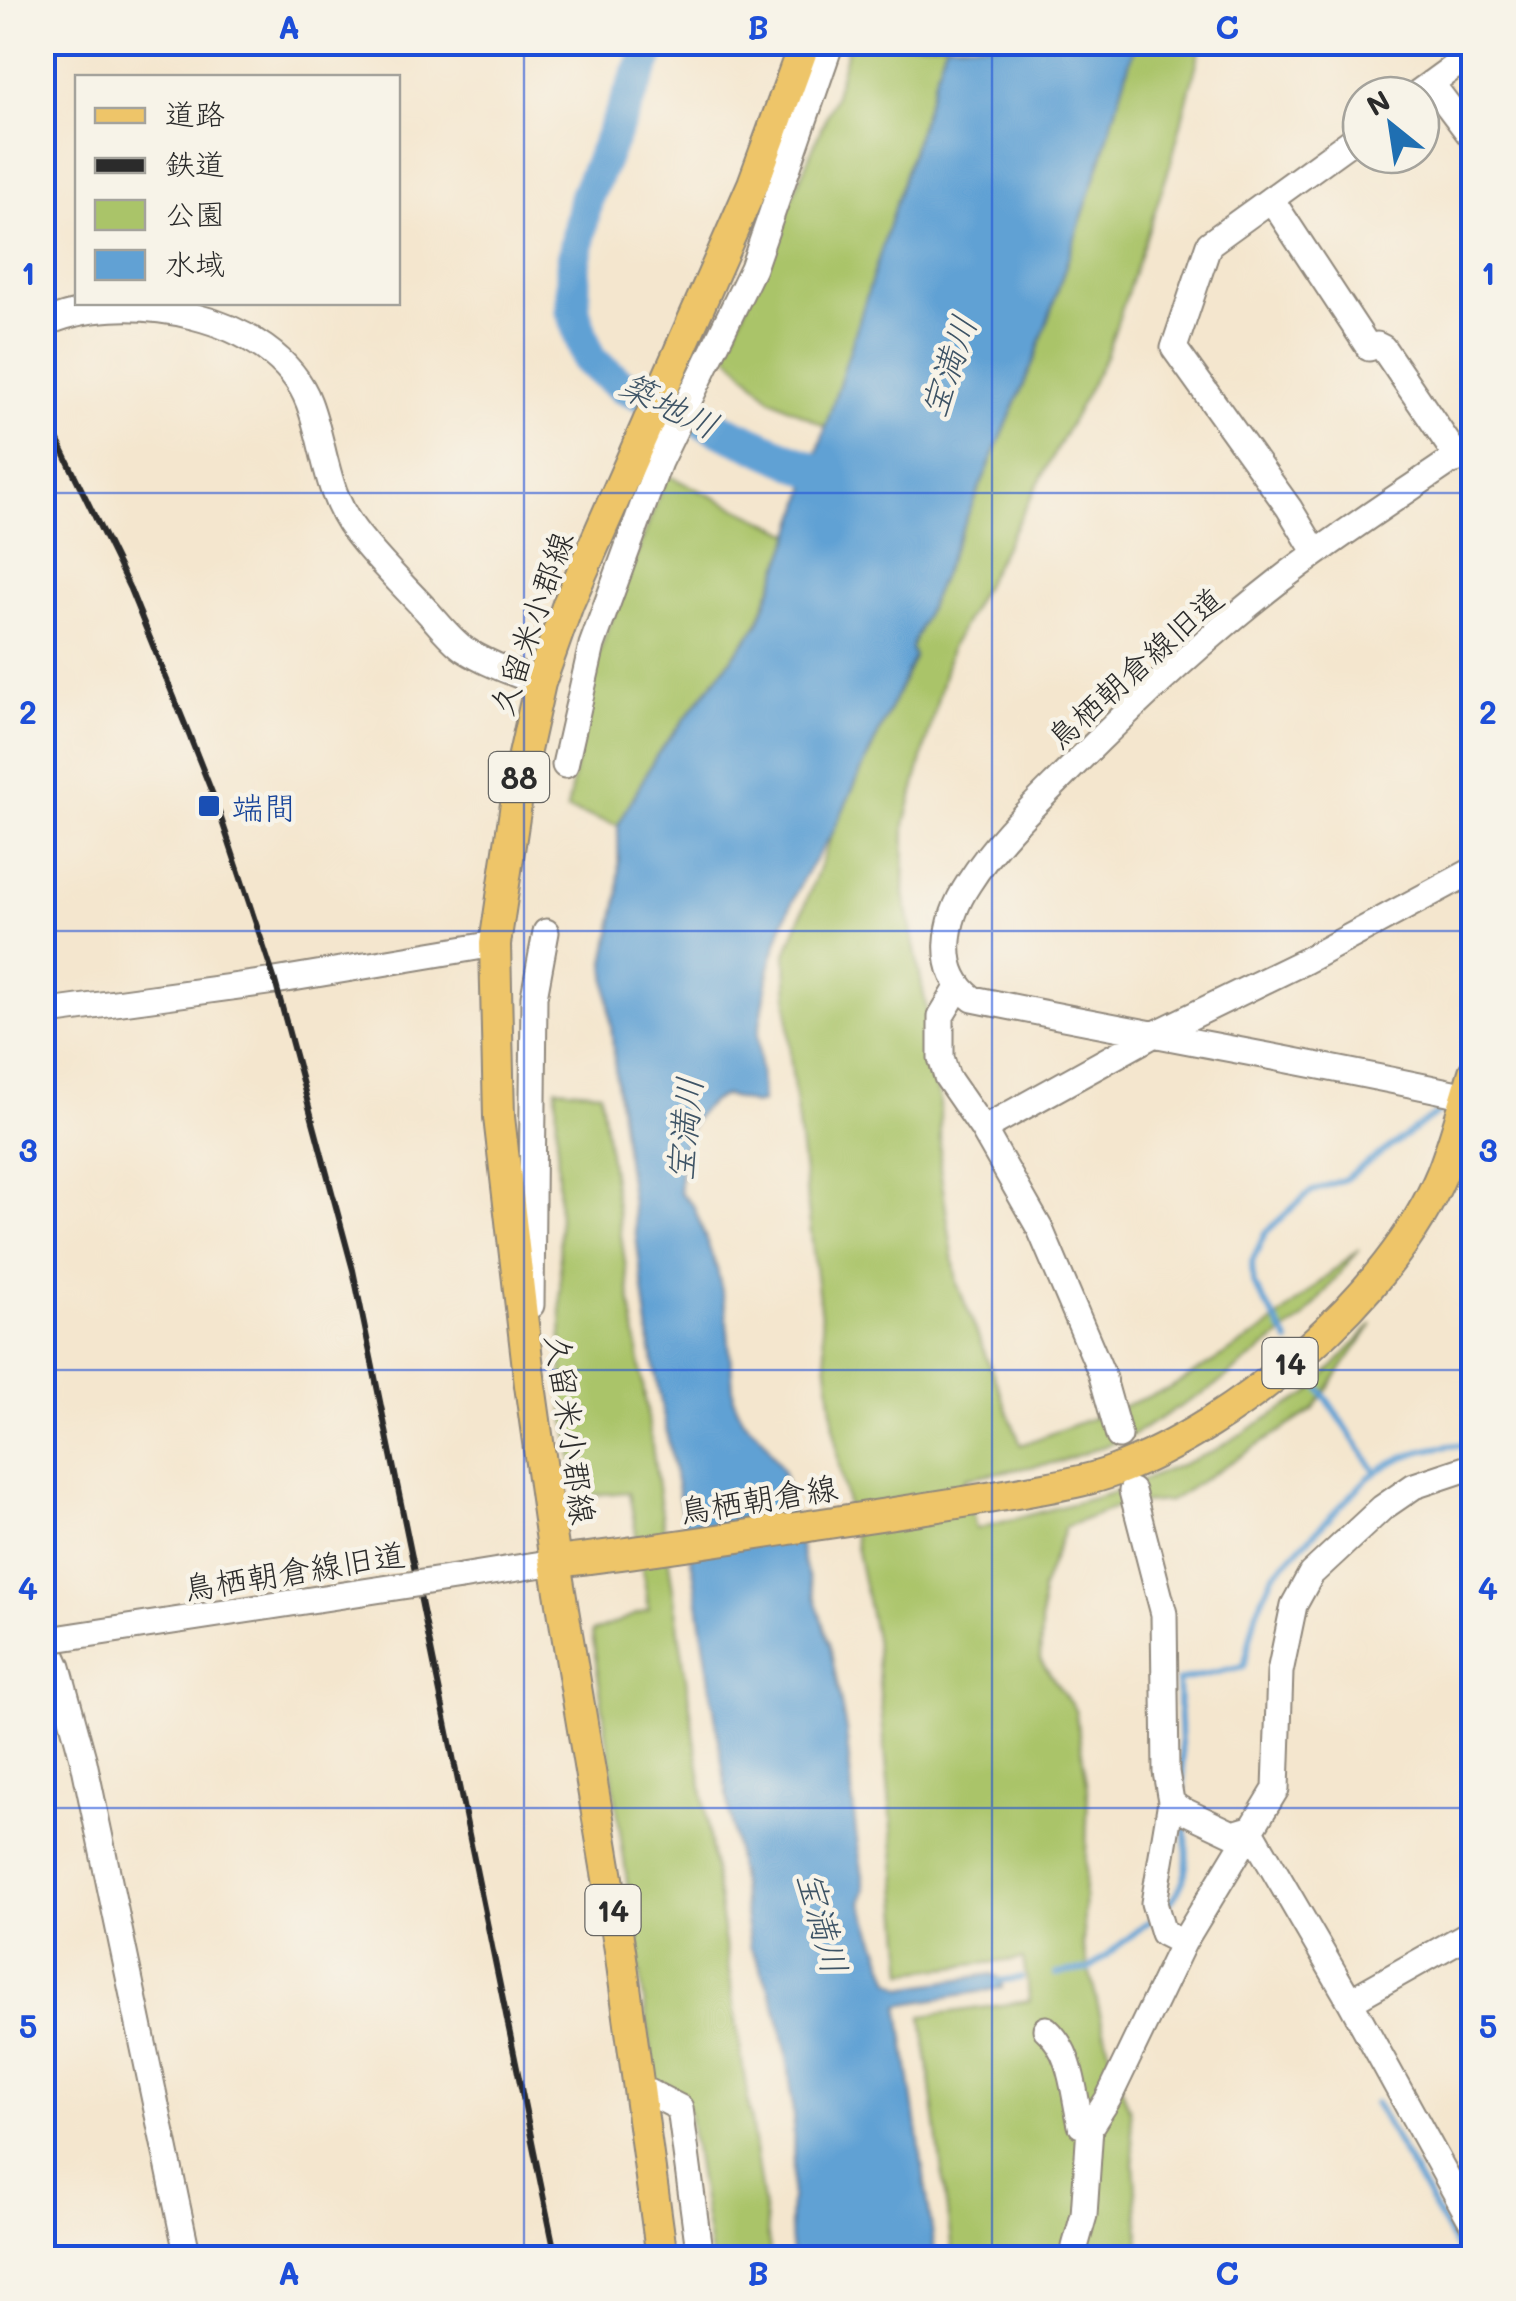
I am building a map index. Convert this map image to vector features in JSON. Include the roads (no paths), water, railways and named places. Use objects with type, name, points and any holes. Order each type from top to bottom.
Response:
[{"type":"main road","name":"久留米小郡線","points":[[555,1562],[499,1117],[495,944],[522,764],[540,683],[568,604],[752,184],[805,42]]},
{"type":"main road","name":"鳥栖朝倉線","points":[[555,1562],[974,1500],[1114,1471],[1194,1432],[1262,1387],[1320,1338],[1370,1286],[1409,1231],[1441,1175],[1471,1089]]},
{"type":"main road","name":"14","points":[[555,1562],[620,1950],[662,2258]]},
{"type":"street","points":[[565,765],[592,645],[658,462],[752,268],[831,42]]},
{"type":"street","points":[[1441,76],[1474,52]]},
{"type":"street","points":[[1441,107],[1474,140]]},
{"type":"street","points":[[1316,553],[1289,508],[1174,348],[1208,244],[1341,148]]},
{"type":"street","points":[[1271,199],[1369,348],[1383,348],[1466,456]]},
{"type":"street","points":[[42,325],[70,314],[134,308],[188,315],[235,330],[268,349],[293,373],[309,402],[330,483],[354,530],[459,646],[486,662],[540,683]]},
{"type":"street","name":"鳥栖朝倉線旧道","points":[[966,994],[949,967],[946,946],[967,885],[1008,832],[1118,721],[1276,583],[1466,456]]},
{"type":"street","points":[[982,1129],[1152,1036],[1305,961],[1474,870]]},
{"type":"street","points":[[530,1385],[534,998],[546,932]]},
{"type":"street","points":[[42,1013],[275,981],[495,944]]},
{"type":"street","points":[[1119,1436],[1101,1372],[1040,1228],[982,1129],[946,1077],[940,1058],[941,1016],[966,994],[1152,1036],[1471,1089]]},
{"type":"street","points":[[1076,2258],[1074,2246],[1084,2216],[1090,2127],[1108,2099],[1183,1943],[1276,1789],[1280,1672],[1294,1606],[1310,1574],[1382,1508],[1414,1486],[1474,1466]]},
{"type":"street","points":[[1132,1492],[1164,1614],[1166,1772],[1171,1801],[1154,1903],[1163,1932],[1183,1943]]},
{"type":"street","name":"鳥栖朝倉線旧道","points":[[42,1641],[555,1562]]},
{"type":"street","points":[[42,1631],[58,1667],[84,1762],[188,2258]]},
{"type":"street","points":[[1171,1801],[1233,1834],[1250,1829]]},
{"type":"street","points":[[1250,1829],[1474,2226]]},
{"type":"street","points":[[1350,2001],[1474,1931]]},
{"type":"street","points":[[1046,2029],[1056,2038],[1067,2059],[1081,2125],[1090,2127]]},
{"type":"street","points":[[638,2087],[680,2108],[700,2258]]},
{"type":"water","name":"宝満川","points":[[946,43],[1135,43],[1102,157],[1035,358],[911,648],[914,657],[833,832],[802,880],[784,921],[771,961],[758,1036],[762,1102],[754,1104],[725,1095],[701,1111],[683,1149],[680,1192],[694,1207],[717,1269],[726,1309],[734,1400],[742,1419],[763,1438],[783,1471],[803,1560],[830,1647],[846,1730],[865,1888],[862,1902],[891,1981],[903,1988],[992,1974],[1001,1979],[1002,1988],[899,2005],[936,2258],[793,2258],[793,2109],[786,2053],[773,1999],[750,1947],[694,1575],[651,1350],[617,1089],[605,962],[619,893],[618,825],[656,756],[758,625],[792,534]]},
{"type":"waterway","name":"築地川","points":[[653,42],[586,197],[573,265],[573,311],[589,360],[621,385],[853,488]]},
{"type":"waterway","points":[[1289,1342],[1253,1283],[1252,1262],[1265,1233],[1310,1192],[1345,1179],[1446,1107]]},
{"type":"waterway","points":[[1308,1371],[1376,1472]]},
{"type":"waterway","points":[[1184,1802],[1178,1681],[1244,1666],[1256,1613],[1273,1575],[1368,1478],[1392,1462],[1418,1452],[1474,1443]]},
{"type":"waterway","points":[[1164,1909],[1184,1878],[1185,1819]]},
{"type":"waterway","points":[[1056,1974],[1089,1969],[1151,1920]]},
{"type":"waterway","points":[[996,1981],[1021,1978]]},
{"type":"waterway","points":[[1375,2103],[1462,2258]]},
{"type":"railway","points":[[42,408],[130,589],[215,800],[275,981],[353,1270],[556,2258]]},
{"type":"place","name":"端間","points":[[209,806]]}]
